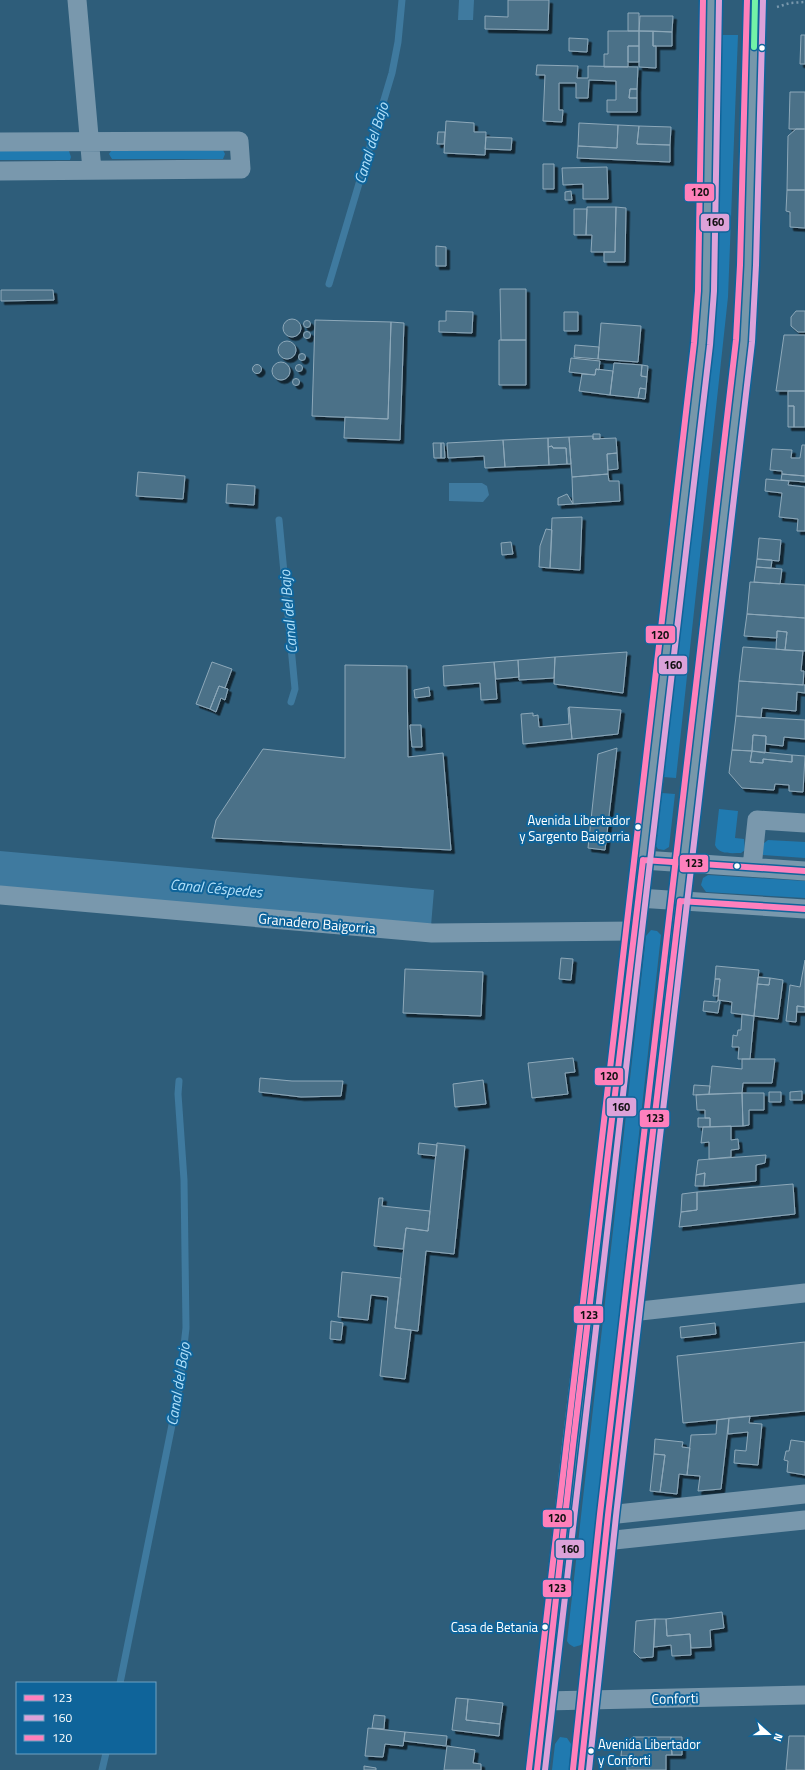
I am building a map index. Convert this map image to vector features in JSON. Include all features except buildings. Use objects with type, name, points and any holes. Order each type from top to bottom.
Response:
[{"type":"main road","points":[[538,1770],[575,1429],[643,860],[705,306],[711,0]]},
{"type":"main road","points":[[581,1770],[631,1312],[744,341],[748,265],[755,0]]},
{"type":"street","points":[[77,0],[92,170]]},
{"type":"street","points":[[0,142],[238,141],[241,169],[0,171]]},
{"type":"street","points":[[752,868],[757,820],[805,823]]},
{"type":"street","points":[[643,860],[805,871]]},
{"type":"street","name":"Granadero Baigorria","points":[[0,895],[432,933],[634,931]]},
{"type":"street","points":[[638,898],[805,909]]},
{"type":"street","points":[[631,1312],[805,1293]]},
{"type":"street","points":[[608,1514],[805,1494]]},
{"type":"street","points":[[605,1541],[805,1520]]},
{"type":"street","name":"Conforti","points":[[545,1701],[805,1694]]},
{"type":"shaded area","points":[[722,35],[738,35],[728,297],[676,778],[663,777],[716,275]]},
{"type":"shaded area","points":[[223,150],[225,154],[223,159],[112,159],[109,154],[111,151]]},
{"type":"shaded area","points":[[0,151],[69,151],[71,157],[70,160],[0,160]]},
{"type":"shaded area","points":[[662,793],[675,794],[669,847],[664,850],[658,849],[656,846]]},
{"type":"shaded area","points":[[719,809],[738,811],[735,838],[744,839],[745,850],[741,853],[723,852],[715,845]]},
{"type":"shaded area","points":[[768,840],[805,842],[805,858],[763,855],[763,844]]},
{"type":"shaded area","points":[[708,875],[805,881],[805,898],[706,892],[701,885],[703,878]]},
{"type":"shaded area","points":[[651,930],[657,931],[661,935],[583,1641],[581,1645],[574,1647],[567,1641],[646,936]]},
{"type":"shaded area","points":[[560,1737],[567,1738],[571,1744],[569,1770],[552,1770],[555,1744]]},
{"type":"water","points":[[459,0],[474,0],[473,20],[458,20]]},
{"type":"water","points":[[449,483],[482,483],[487,486],[489,495],[483,502],[449,501]]},
{"type":"water","name":"Canal Céspedes","points":[[0,851],[434,890],[431,926],[0,886]]},
{"type":"waterway","name":"Canal del Bajo","points":[[329,284],[392,73],[398,42],[402,0]]},
{"type":"waterway","name":"Canal del Bajo","points":[[279,520],[295,689],[291,702]]},
{"type":"waterway","name":"Canal del Bajo","points":[[120,1682],[179,1390],[186,1328],[184,1180],[178,1094],[179,1081]]},
{"type":"waterway","name":"Canal del Bajo","points":[[102,1770],[106,1754]]},
{"type":"transit line","name":"120","points":[[529,1769],[694,343],[698,291],[703,0]]},
{"type":"transit line","name":"160","points":[[545,1770],[710,345],[714,291],[719,0]]},
{"type":"transit line","name":"120","points":[[573,1769],[600,1514],[736,340],[740,265],[747,0]]},
{"type":"transit line","points":[[754,47],[755,0]]},
{"type":"transit line","name":"160","points":[[589,1770],[616,1516],[752,342],[756,265],[763,0]]},
{"type":"transit line","name":"123","points":[[643,860],[805,871]]},
{"type":"transit line","name":"123","points":[[537,1770],[573,1445],[643,860]]},
{"type":"transit line","name":"123","points":[[680,901],[805,909]]},
{"type":"transit line","name":"123","points":[[581,1770],[608,1515],[680,901]]},
{"type":"place","name":"Avenida Libertador y Sargento Baigorria","points":[[638,827]]},
{"type":"place","name":"Casa de Betania","points":[[545,1627]]},
{"type":"place","name":"Avenida Libertador y Conforti","points":[[591,1751]]}]
